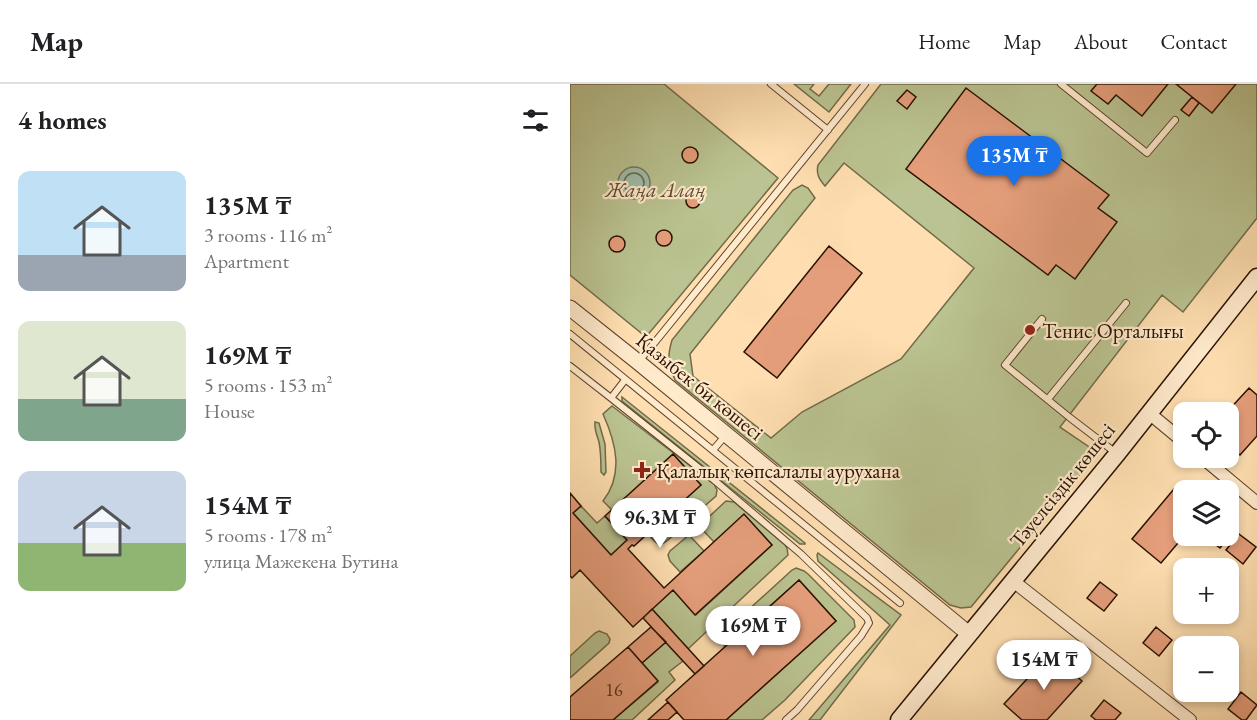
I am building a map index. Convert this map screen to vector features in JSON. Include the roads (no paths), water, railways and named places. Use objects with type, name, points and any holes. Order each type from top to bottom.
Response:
[{"type":"main road","name":"Тәуелсіздік көшесі","points":[[899,720],[1117,454],[1257,277]]},
{"type":"street","name":"Қазыбек би көшесі","points":[[570,308],[969,634]]},
{"type":"street","points":[[1149,413],[1173,433]]},
{"type":"street","points":[[1215,468],[1257,503]]},
{"type":"street","points":[[1013,581],[1190,720]]},
{"type":"lane","points":[[771,84],[828,130]]},
{"type":"lane","points":[[638,362],[865,84]]},
{"type":"lane","points":[[1061,84],[1147,153],[1175,120]]},
{"type":"lane","points":[[1048,399],[1126,303]]},
{"type":"lane","points":[[1042,319],[1005,365],[1117,454]]},
{"type":"lane","points":[[570,334],[900,603]]},
{"type":"lane","points":[[570,366],[760,519],[801,554],[867,618],[869,623],[861,636],[786,720]]},
{"type":"lane","points":[[611,398],[625,380]]},
{"type":"lane","points":[[713,450],[726,434]]},
{"type":"water","points":[[634,167],[645,172],[650,183],[645,194],[634,199],[623,194],[618,183],[623,172]]},
{"type":"place","name":"Тенис Орталығы","points":[[1030,330]]},
{"type":"place","name":"Қалалық көпсалалы аурухана","points":[[642,470]]},
{"type":"park label","name":"Жаңа Алаң","points":[[656,189]]}]
